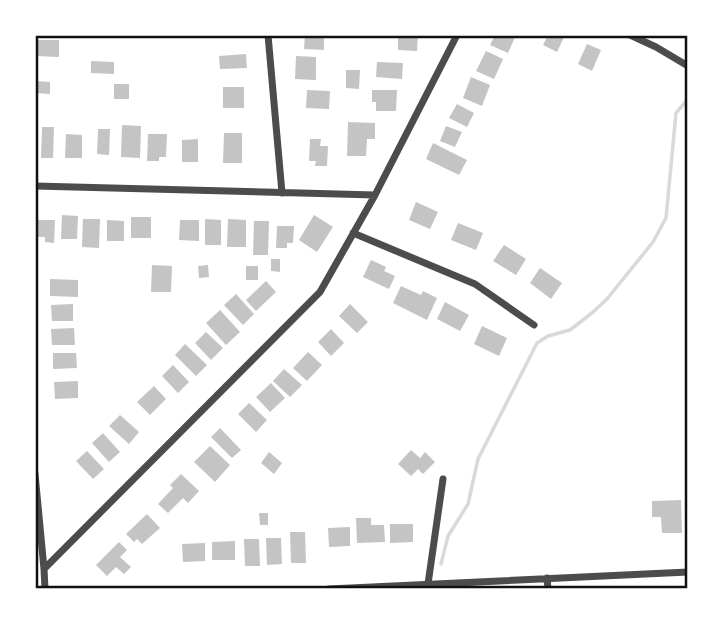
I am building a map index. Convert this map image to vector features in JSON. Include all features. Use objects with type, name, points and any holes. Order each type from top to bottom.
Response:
[{"type":"street","points":[[268,35],[282,192]]},
{"type":"street","points":[[44,569],[320,292],[375,195],[457,35]]},
{"type":"street","points":[[630,35],[688,66]]},
{"type":"street","points":[[35,186],[375,195]]},
{"type":"street","points":[[353,233],[475,284],[534,324]]},
{"type":"street","points":[[35,474],[45,589]]},
{"type":"street","points":[[428,584],[443,479]]},
{"type":"street","points":[[329,589],[688,572]]},
{"type":"street","points":[[547,578],[548,589]]},
{"type":"building","points":[[305,35],[324,35],[324,50],[304,49]]},
{"type":"building","points":[[398,35],[418,35],[417,51],[398,50]]},
{"type":"building","points":[[495,35],[516,35],[508,53],[490,45]]},
{"type":"building","points":[[548,35],[565,35],[557,52],[543,45]]},
{"type":"building","points":[[35,40],[59,40],[59,57],[35,56]]},
{"type":"building","points":[[587,44],[601,50],[592,71],[578,64]]},
{"type":"building","points":[[486,51],[503,59],[494,79],[476,71]]},
{"type":"building","points":[[246,54],[247,68],[220,69],[219,56]]},
{"type":"building","points":[[296,56],[316,57],[316,80],[295,79]]},
{"type":"building","points":[[91,61],[114,62],[114,74],[91,73]]},
{"type":"building","points":[[377,62],[403,63],[402,79],[376,77]]},
{"type":"building","points":[[346,70],[360,70],[359,89],[346,88]]},
{"type":"building","points":[[471,77],[490,85],[482,106],[463,98]]},
{"type":"building","points":[[36,81],[50,82],[50,94],[36,93]]},
{"type":"building","points":[[114,84],[129,84],[129,99],[114,99]]},
{"type":"building","points":[[223,87],[244,87],[244,108],[223,108]]},
{"type":"building","points":[[307,90],[330,91],[329,109],[306,108]]},
{"type":"building","points":[[372,90],[397,90],[396,111],[376,111],[376,102],[372,102]]},
{"type":"building","points":[[457,104],[474,113],[467,127],[449,118]]},
{"type":"building","points":[[348,122],[375,123],[375,139],[367,139],[366,156],[347,156]]},
{"type":"building","points":[[122,125],[141,126],[140,158],[121,157]]},
{"type":"building","points":[[446,126],[462,132],[455,147],[440,141]]},
{"type":"building","points":[[42,127],[54,127],[53,158],[41,158]]},
{"type":"building","points":[[98,129],[110,129],[109,155],[97,154]]},
{"type":"building","points":[[224,133],[242,133],[242,163],[223,163]]},
{"type":"building","points":[[66,134],[82,135],[82,158],[65,158]]},
{"type":"building","points":[[148,134],[167,134],[166,157],[159,157],[159,161],[147,161]]},
{"type":"building","points":[[198,139],[198,162],[182,162],[182,140]]},
{"type":"building","points":[[310,139],[321,139],[320,146],[328,146],[327,166],[315,166],[316,161],[309,161]]},
{"type":"building","points":[[433,143],[467,160],[459,175],[426,159]]},
{"type":"building","points":[[416,202],[438,212],[430,229],[409,220]]},
{"type":"building","points":[[62,215],[78,216],[77,239],[61,239]]},
{"type":"building","points":[[314,215],[333,227],[317,252],[299,240]]},
{"type":"building","points":[[131,217],[151,217],[151,238],[131,238]]},
{"type":"building","points":[[83,219],[100,219],[99,248],[82,247]]},
{"type":"building","points":[[205,219],[221,220],[221,245],[205,245]]},
{"type":"building","points":[[228,219],[246,220],[246,247],[227,247]]},
{"type":"building","points":[[35,220],[55,220],[54,243],[45,242],[45,237],[35,237]]},
{"type":"building","points":[[107,220],[124,221],[124,241],[107,241]]},
{"type":"building","points":[[180,220],[199,220],[199,241],[179,240]]},
{"type":"building","points":[[254,221],[269,221],[268,255],[253,255]]},
{"type":"building","points":[[458,223],[483,233],[476,250],[451,240]]},
{"type":"building","points":[[277,226],[294,226],[293,243],[287,243],[287,248],[276,248]]},
{"type":"building","points":[[504,245],[526,259],[516,275],[493,261]]},
{"type":"building","points":[[271,259],[280,259],[280,272],[271,271]]},
{"type":"building","points":[[371,260],[386,267],[384,271],[395,276],[389,289],[363,277]]},
{"type":"building","points":[[152,265],[172,266],[171,292],[151,292]]},
{"type":"building","points":[[208,265],[209,277],[199,278],[198,266]]},
{"type":"building","points":[[246,266],[258,266],[258,280],[246,280]]},
{"type":"building","points":[[540,268],[562,283],[551,299],[530,283]]},
{"type":"building","points":[[50,279],[78,280],[78,297],[50,296]]},
{"type":"building","points":[[266,281],[276,292],[256,311],[246,300]]},
{"type":"building","points":[[401,286],[421,295],[423,291],[437,298],[427,320],[393,303]]},
{"type":"building","points":[[236,294],[254,314],[243,325],[224,305]]},
{"type":"building","points":[[445,302],[469,315],[460,331],[437,319]]},
{"type":"building","points":[[73,304],[73,321],[52,321],[51,305]]},
{"type":"building","points":[[350,304],[368,322],[357,333],[339,316]]},
{"type":"building","points":[[220,310],[240,332],[226,345],[206,323]]},
{"type":"building","points":[[482,326],[507,338],[499,356],[474,344]]},
{"type":"building","points":[[74,328],[75,345],[52,345],[51,329]]},
{"type":"building","points":[[331,329],[344,343],[331,356],[318,342]]},
{"type":"building","points":[[206,332],[223,348],[211,360],[195,343]]},
{"type":"building","points":[[185,344],[207,365],[196,376],[175,355]]},
{"type":"building","points":[[308,352],[322,365],[307,381],[293,368]]},
{"type":"building","points":[[53,353],[76,353],[77,368],[53,369]]},
{"type":"building","points":[[173,365],[189,382],[178,393],[162,376]]},
{"type":"building","points":[[284,369],[302,385],[290,397],[273,381]]},
{"type":"building","points":[[78,381],[78,398],[55,399],[54,382]]},
{"type":"building","points":[[271,383],[285,398],[270,412],[256,397]]},
{"type":"building","points":[[154,386],[166,399],[150,415],[137,402]]},
{"type":"building","points":[[249,403],[267,420],[256,432],[238,414]]},
{"type":"building","points":[[120,415],[139,432],[129,444],[109,426]]},
{"type":"building","points":[[220,428],[241,450],[232,458],[211,437]]},
{"type":"building","points":[[103,433],[120,452],[109,462],[92,443]]},
{"type":"building","points":[[210,446],[230,465],[215,482],[194,462]]},
{"type":"building","points":[[411,450],[420,458],[425,452],[435,462],[423,474],[418,469],[411,476],[398,464]]},
{"type":"building","points":[[87,451],[104,469],[93,479],[76,461]]},
{"type":"building","points":[[269,452],[282,463],[274,474],[261,463]]},
{"type":"building","points":[[181,474],[199,491],[188,503],[183,498],[168,513],[158,504],[173,488],[170,485]]},
{"type":"building","points":[[681,500],[682,533],[662,533],[661,517],[652,517],[652,501]]},
{"type":"building","points":[[259,513],[268,513],[268,525],[260,525]]},
{"type":"building","points":[[147,514],[160,528],[142,544],[137,539],[134,542],[126,534]]},
{"type":"building","points":[[356,518],[371,518],[371,525],[384,525],[385,542],[357,543]]},
{"type":"building","points":[[390,524],[413,524],[413,542],[390,543]]},
{"type":"building","points":[[350,527],[350,546],[329,547],[328,528]]},
{"type":"building","points":[[290,532],[305,532],[306,563],[291,563]]},
{"type":"building","points":[[266,538],[281,538],[282,564],[267,565]]},
{"type":"building","points":[[244,539],[259,539],[260,566],[245,566]]},
{"type":"building","points":[[235,541],[235,560],[212,560],[212,542]]},
{"type":"building","points":[[119,542],[127,550],[120,557],[131,567],[124,574],[116,567],[107,576],[96,565]]},
{"type":"building","points":[[205,543],[205,561],[183,562],[182,544]]},
{"type":"waterway","points":[[441,564],[448,536],[468,504],[478,459],[537,343],[548,336],[570,330],[607,299],[653,242],[666,218],[676,113],[688,99]]}]
